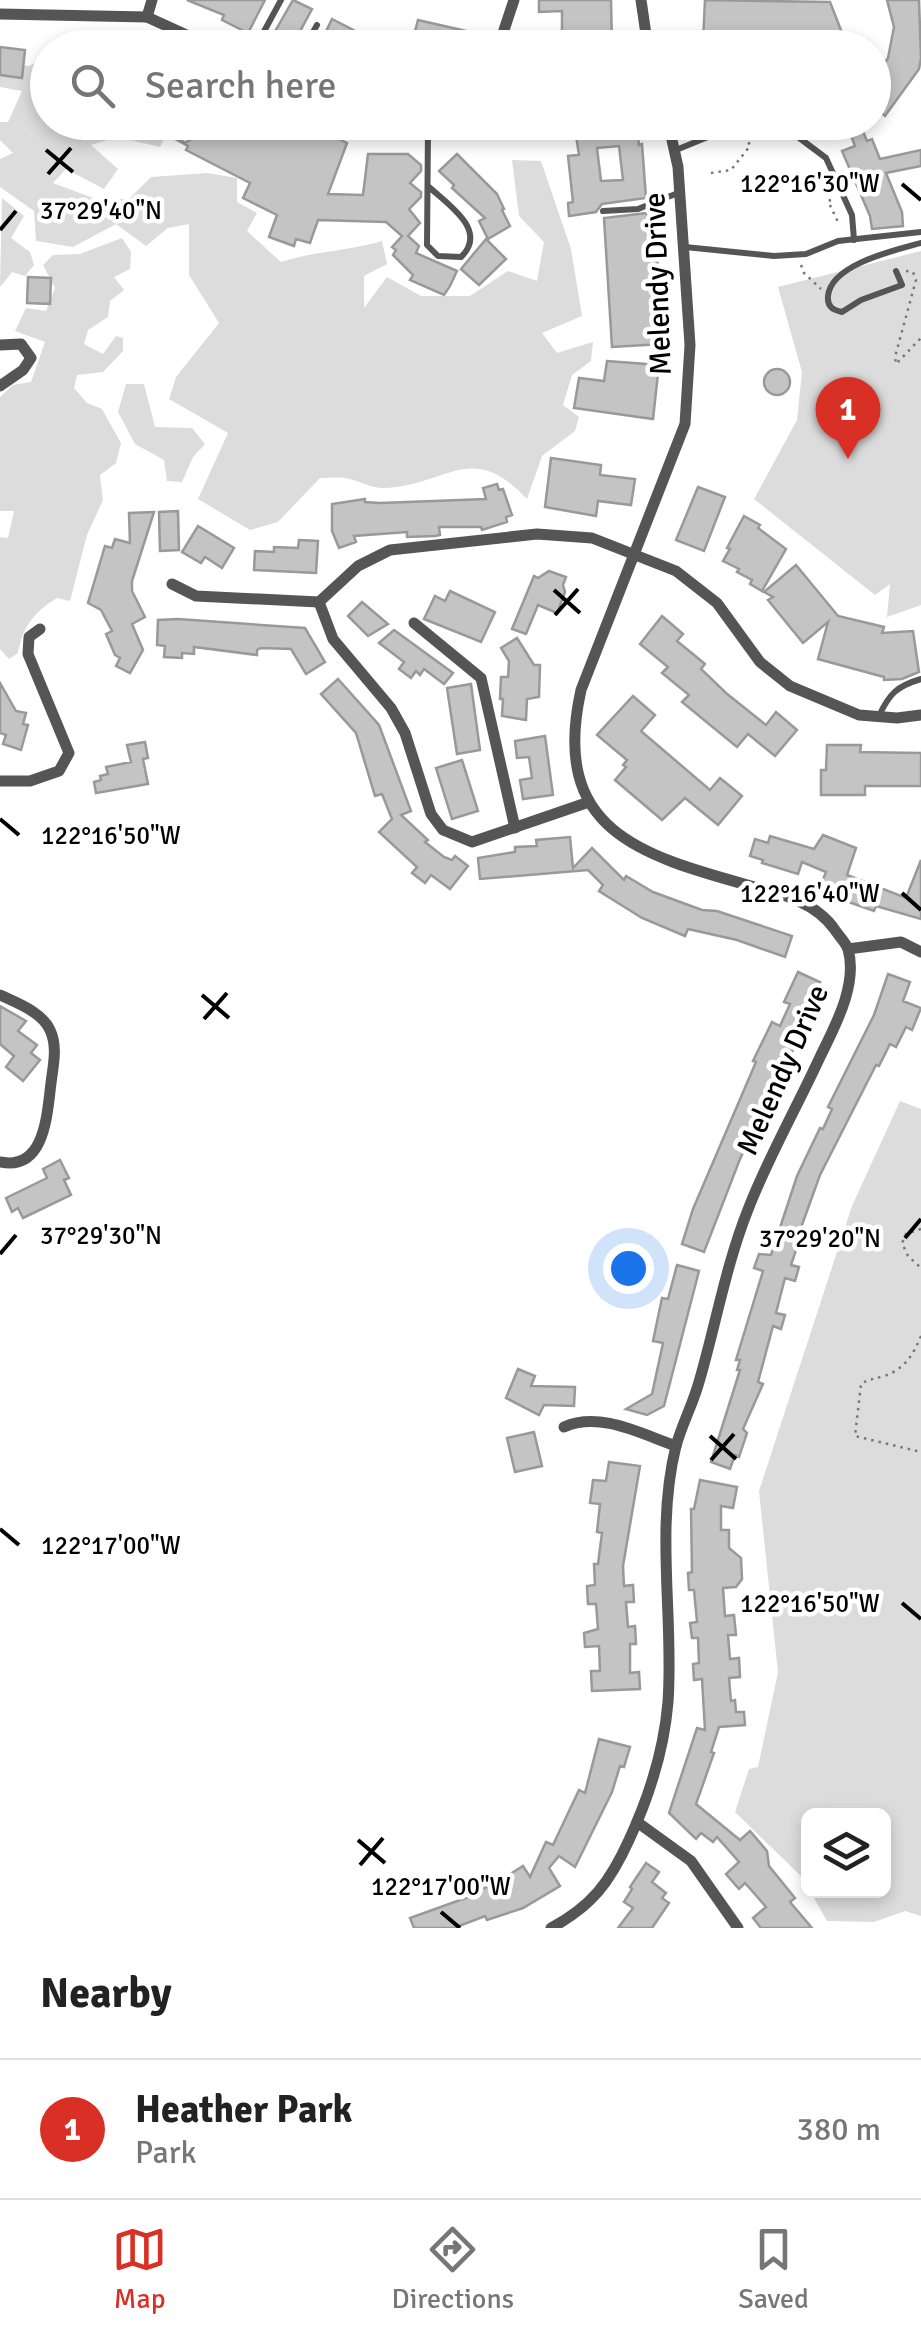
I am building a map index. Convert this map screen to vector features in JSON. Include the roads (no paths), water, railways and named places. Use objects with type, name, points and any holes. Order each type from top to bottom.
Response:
[{"type":"street","points":[[147,17],[152,0]]},
{"type":"street","points":[[504,30],[514,0]]},
{"type":"street","points":[[641,0],[645,30]]},
{"type":"street","points":[[0,14],[147,17],[176,30]]},
{"type":"street","name":"Melendy Drive","points":[[551,1928],[578,1913],[612,1877],[659,1762],[668,1702],[665,1524],[676,1446],[699,1384],[749,1207],[849,990],[848,949],[828,920],[795,898],[672,864],[631,845],[600,818],[589,802],[574,749],[575,717],[582,690],[684,424],[690,345],[673,140]]},
{"type":"street","points":[[0,345],[21,344],[31,358],[23,370],[0,386]]},
{"type":"street","points":[[172,584],[196,596],[318,602],[358,566],[390,550],[537,534],[592,538],[676,570],[718,604],[760,662],[790,686],[859,715],[921,715]]},
{"type":"street","points":[[318,602],[333,640],[391,708],[405,733],[431,814],[443,830],[472,842],[589,802]]},
{"type":"street","points":[[414,623],[481,678],[515,828]]},
{"type":"street","points":[[0,781],[30,781],[60,771],[69,752],[28,654],[29,637],[40,629]]},
{"type":"street","points":[[848,949],[901,942],[921,952]]},
{"type":"street","points":[[0,994],[44,1021],[55,1048],[44,1134],[25,1159],[12,1164],[0,1162]]},
{"type":"street","points":[[564,1427],[577,1421],[607,1422],[676,1446]]},
{"type":"street","points":[[637,1822],[691,1861],[738,1928]]},
{"type":"lane","points":[[265,30],[281,0]]},
{"type":"lane","points":[[314,30],[317,25]]},
{"type":"lane","points":[[428,186],[463,218],[470,230],[467,251],[460,258],[438,256],[427,245],[428,186],[431,140]]},
{"type":"lane","points":[[676,150],[700,140]]},
{"type":"lane","points":[[802,140],[826,158],[852,215],[854,240]]},
{"type":"lane","points":[[602,212],[638,209],[680,192]]},
{"type":"lane","points":[[684,247],[774,256],[798,254],[838,241],[921,232]]},
{"type":"lane","points":[[896,271],[902,285],[861,300],[849,310],[834,310],[826,295],[839,276],[855,266],[921,243]]},
{"type":"lane","points":[[878,717],[897,688],[921,679]]},
{"type":"place","name":"Heather Park","points":[[848,459]]}]
